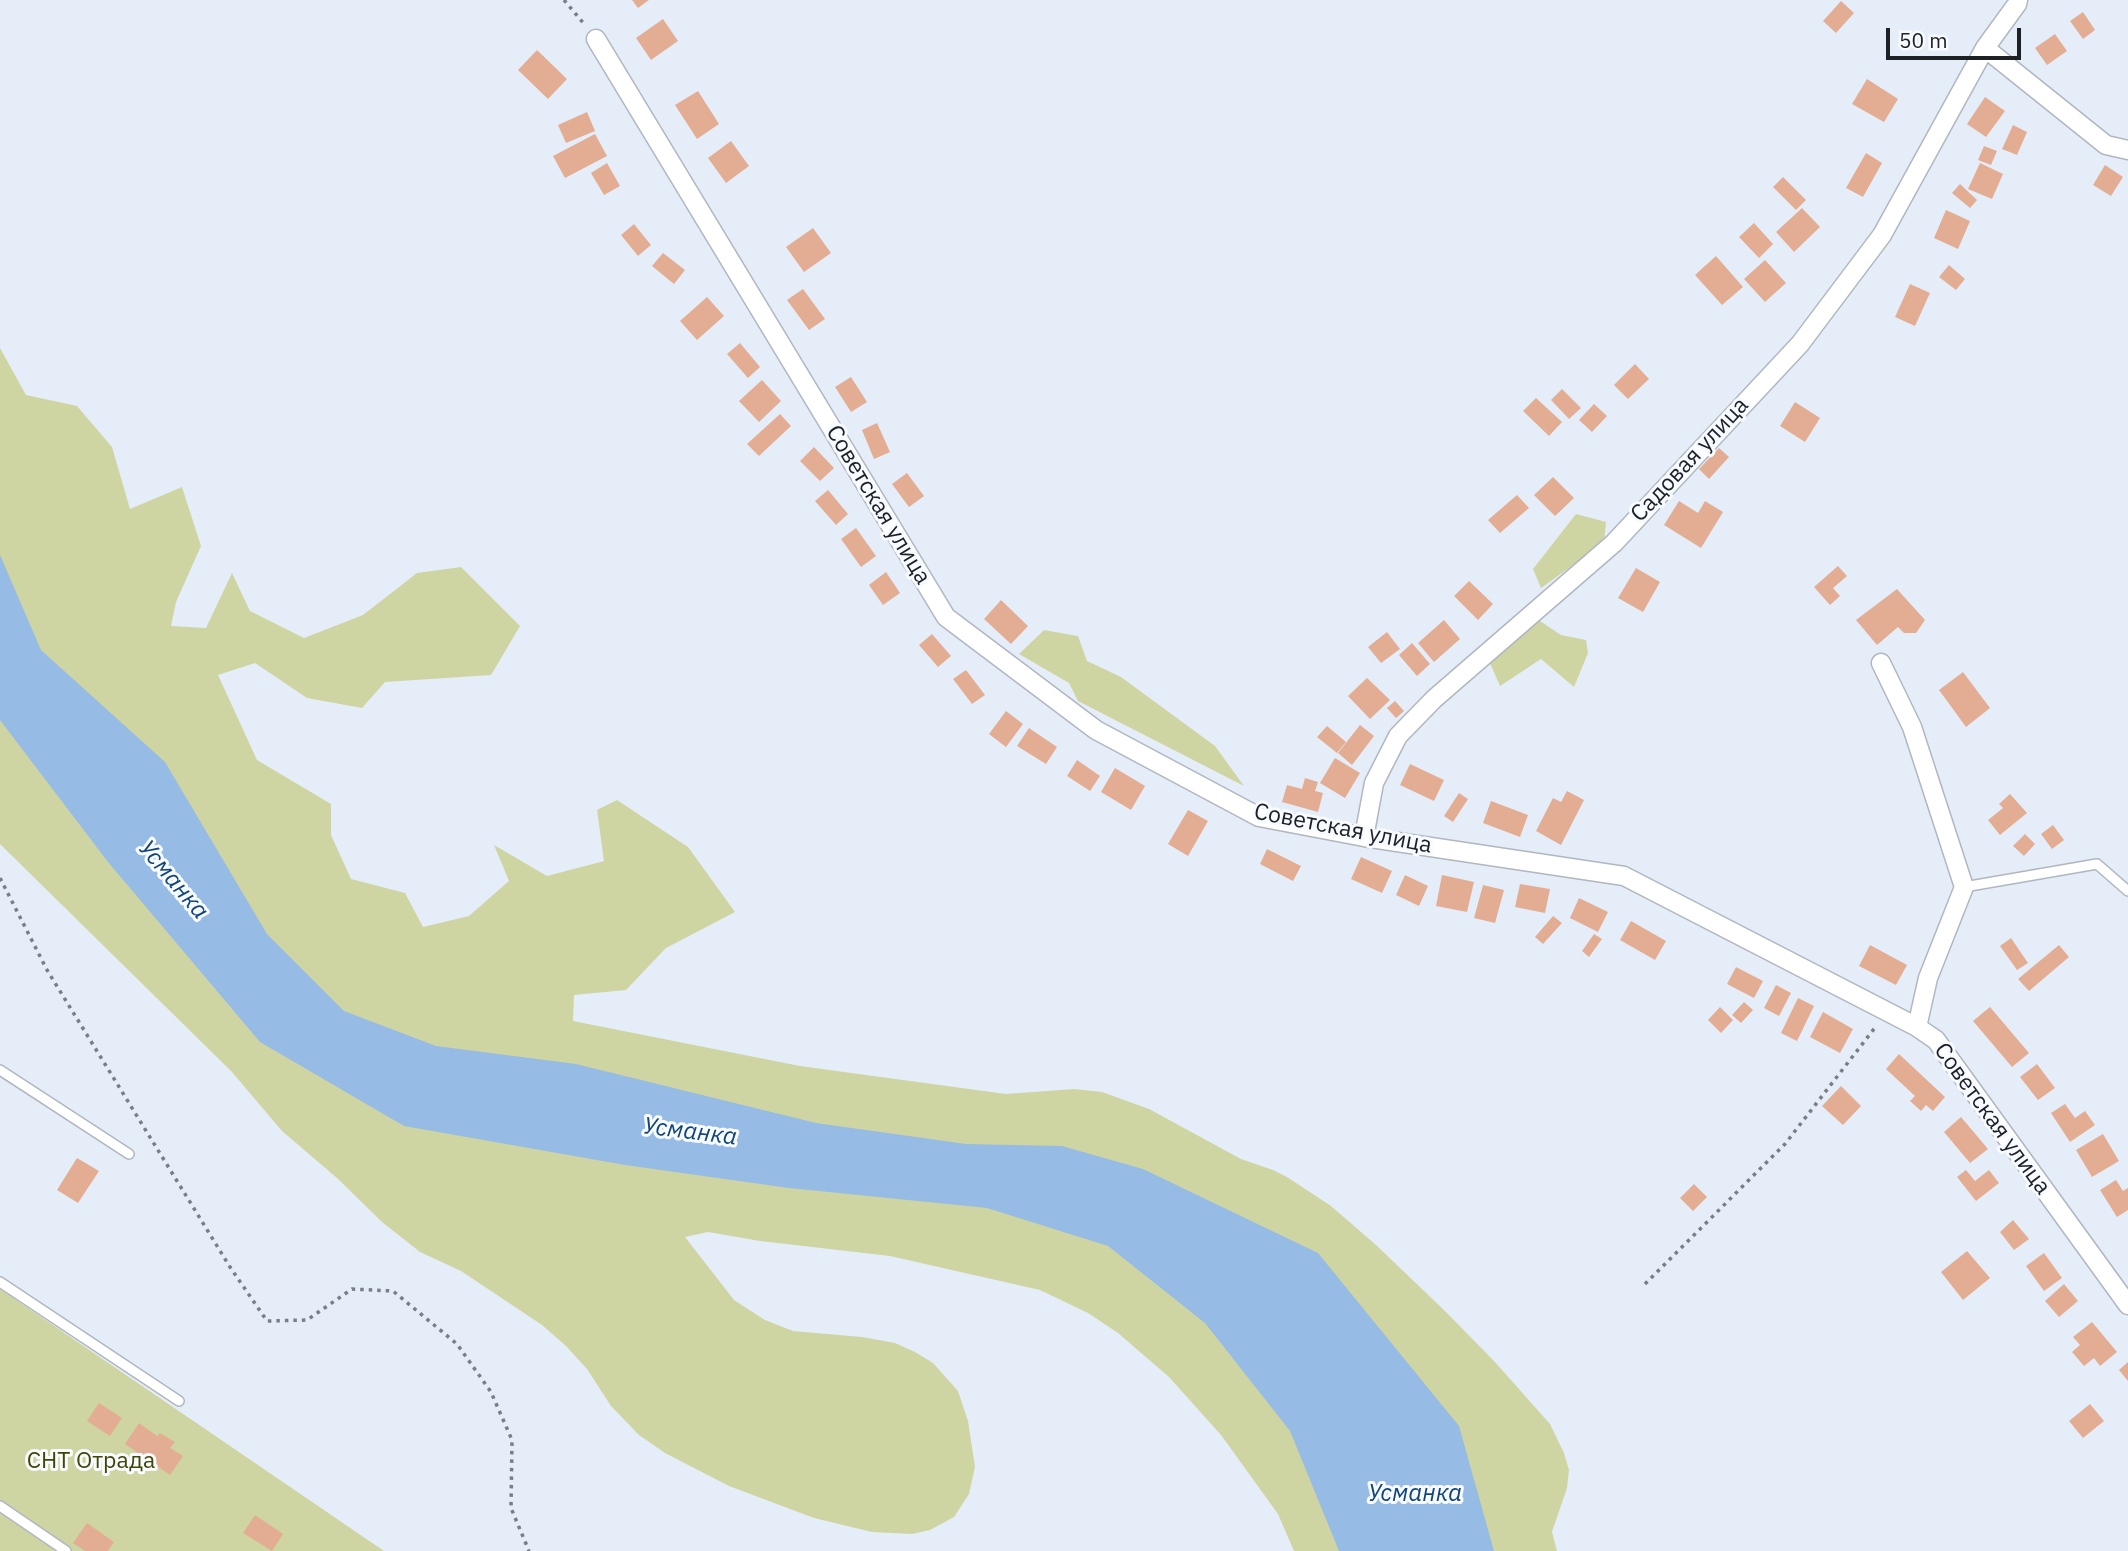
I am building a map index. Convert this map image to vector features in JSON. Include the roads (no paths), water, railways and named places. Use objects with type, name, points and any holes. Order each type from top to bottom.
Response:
[{"type":"street","name":"Садовая улица","points":[[1364,837],[1374,783],[1398,736],[1434,699],[1614,543],[1800,344],[1882,234],[1985,48],[2021,1]]},
{"type":"street","name":"Советская улица","points":[[596,39],[946,617],[1096,730],[1259,817],[1364,837],[1624,876],[1917,1027],[1936,1040],[2128,1305]]},
{"type":"street","points":[[1985,48],[2106,145],[2128,150]]},
{"type":"street","points":[[1881,663],[1912,727],[1964,887],[1928,978],[1917,1027]]},
{"type":"lane","points":[[1964,887],[2097,864],[2128,891]]},
{"type":"lane","points":[[0,1070],[129,1154]]},
{"type":"lane","points":[[0,1282],[179,1401]]},
{"type":"lane","points":[[0,1506],[66,1551]]},
{"type":"water","name":"Усманка","points":[[0,555],[41,650],[165,762],[267,934],[344,1011],[436,1046],[576,1064],[816,1123],[966,1144],[1062,1146],[1143,1169],[1318,1253],[1459,1426],[1494,1551],[1339,1551],[1290,1431],[1205,1323],[1108,1246],[987,1208],[789,1188],[625,1165],[404,1126],[260,1042],[108,862],[0,720]]},
{"type":"park label","name":"СНТ Отрада","points":[[91,1461]]}]
